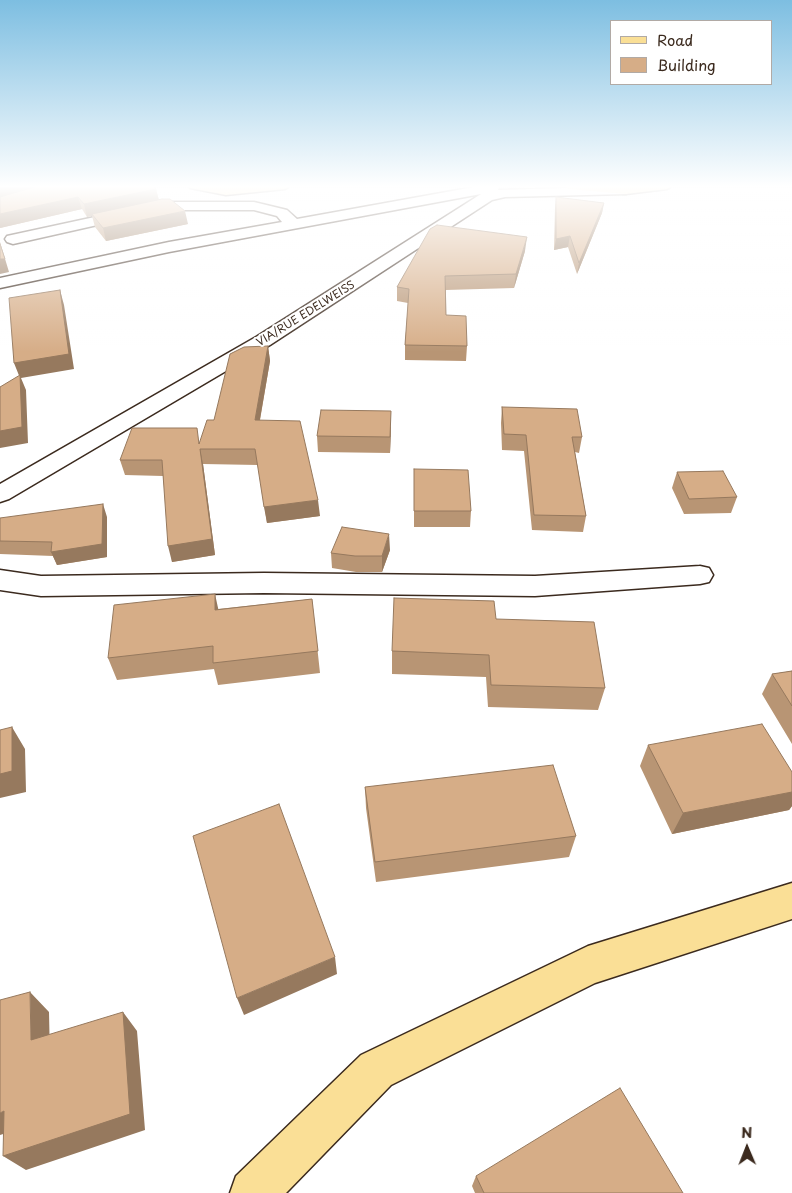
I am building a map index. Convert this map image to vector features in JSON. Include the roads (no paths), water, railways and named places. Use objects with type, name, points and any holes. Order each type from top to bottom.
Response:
[{"type":"main road","points":[[253,1193],[376,1070],[588,966],[792,901]]},
{"type":"street","points":[[0,283],[203,241]]},
{"type":"street","name":"VIA/RUE EDELWEISS","points":[[0,494],[263,341],[421,241]]},
{"type":"street","points":[[0,580],[41,586],[264,583],[535,586],[700,575]]}]
